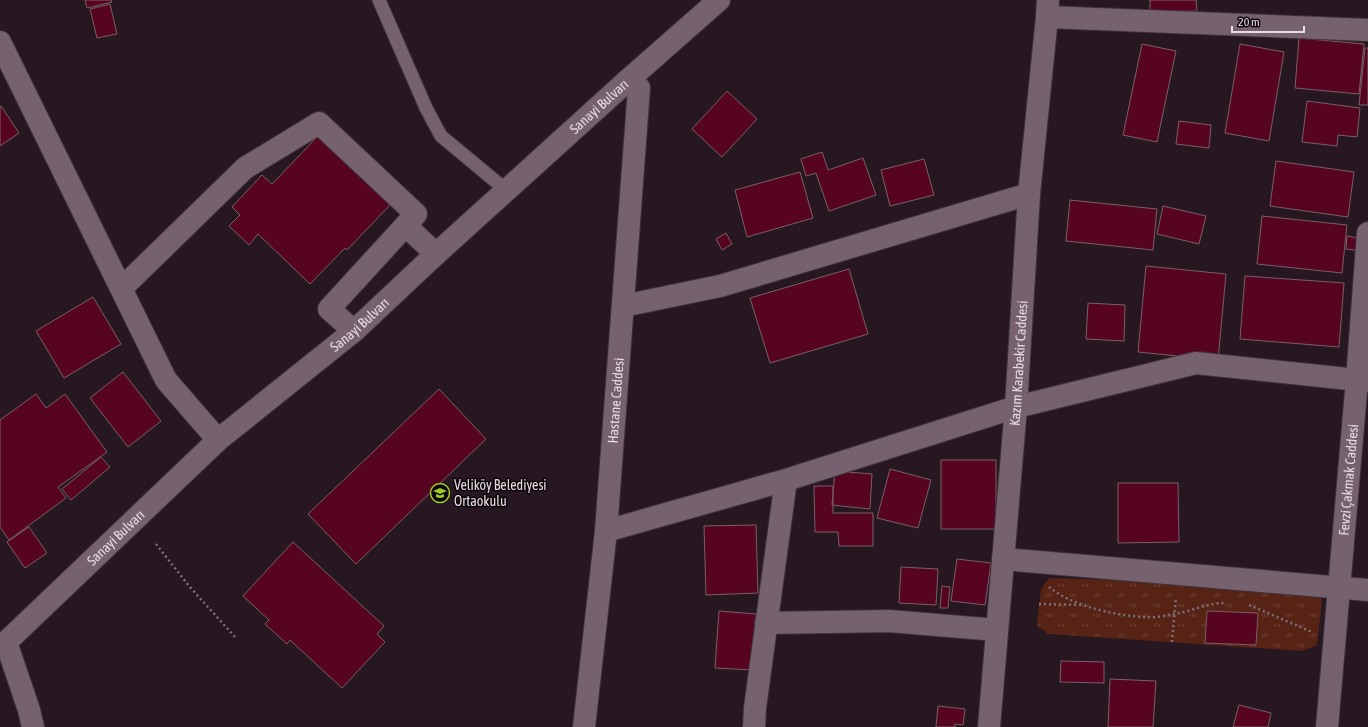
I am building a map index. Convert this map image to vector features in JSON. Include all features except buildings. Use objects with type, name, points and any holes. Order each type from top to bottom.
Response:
[{"type":"street","name":"Sanayi Bulvarı","points":[[3,645],[218,440],[354,331],[506,190],[719,0]]},
{"type":"street","points":[[1048,9],[1368,30]]},
{"type":"street","name":"Kazım Karabekir Caddesi","points":[[989,727],[1016,407],[1029,194],[1048,9]]},
{"type":"street","points":[[0,42],[166,380],[218,440]]},
{"type":"street","name":"Hastane Caddesi","points":[[584,727],[606,531],[639,88],[627,81]]},
{"type":"street","points":[[122,288],[245,168],[319,123],[416,214],[329,309],[354,331]]},
{"type":"street","points":[[623,306],[720,286],[1029,194]]},
{"type":"street","points":[[406,226],[436,254]]},
{"type":"street","name":"Fevzi Çakmak Caddesi","points":[[1327,727],[1338,588],[1362,381],[1368,233]]},
{"type":"street","points":[[606,531],[786,480],[1016,407],[1196,363],[1362,381]]},
{"type":"street","points":[[754,727],[766,623],[786,480]]},
{"type":"street","points":[[1003,559],[1368,590]]},
{"type":"street","points":[[766,623],[889,621],[997,630]]},
{"type":"street","points":[[3,645],[29,710],[33,727]]},
{"type":"lane","points":[[379,0],[426,108],[441,136],[506,190]]},
{"type":"path","points":[[156,544],[189,586],[235,637]]},
{"type":"path","points":[[1045,584],[1058,594],[1095,609],[1120,615],[1148,618],[1175,614],[1217,603],[1228,603]]},
{"type":"path","points":[[1172,642],[1176,595]]},
{"type":"path","points":[[1039,604],[1086,605]]},
{"type":"path","points":[[1241,604],[1264,610],[1318,635]]},
{"type":"green space","points":[[1049,578],[1310,586],[1322,600],[1317,645],[1302,651],[1048,634],[1037,625],[1041,589]]},
{"type":"place","name":"Veliköy Belediyesi Ortaokulu","points":[[440,493]]}]
